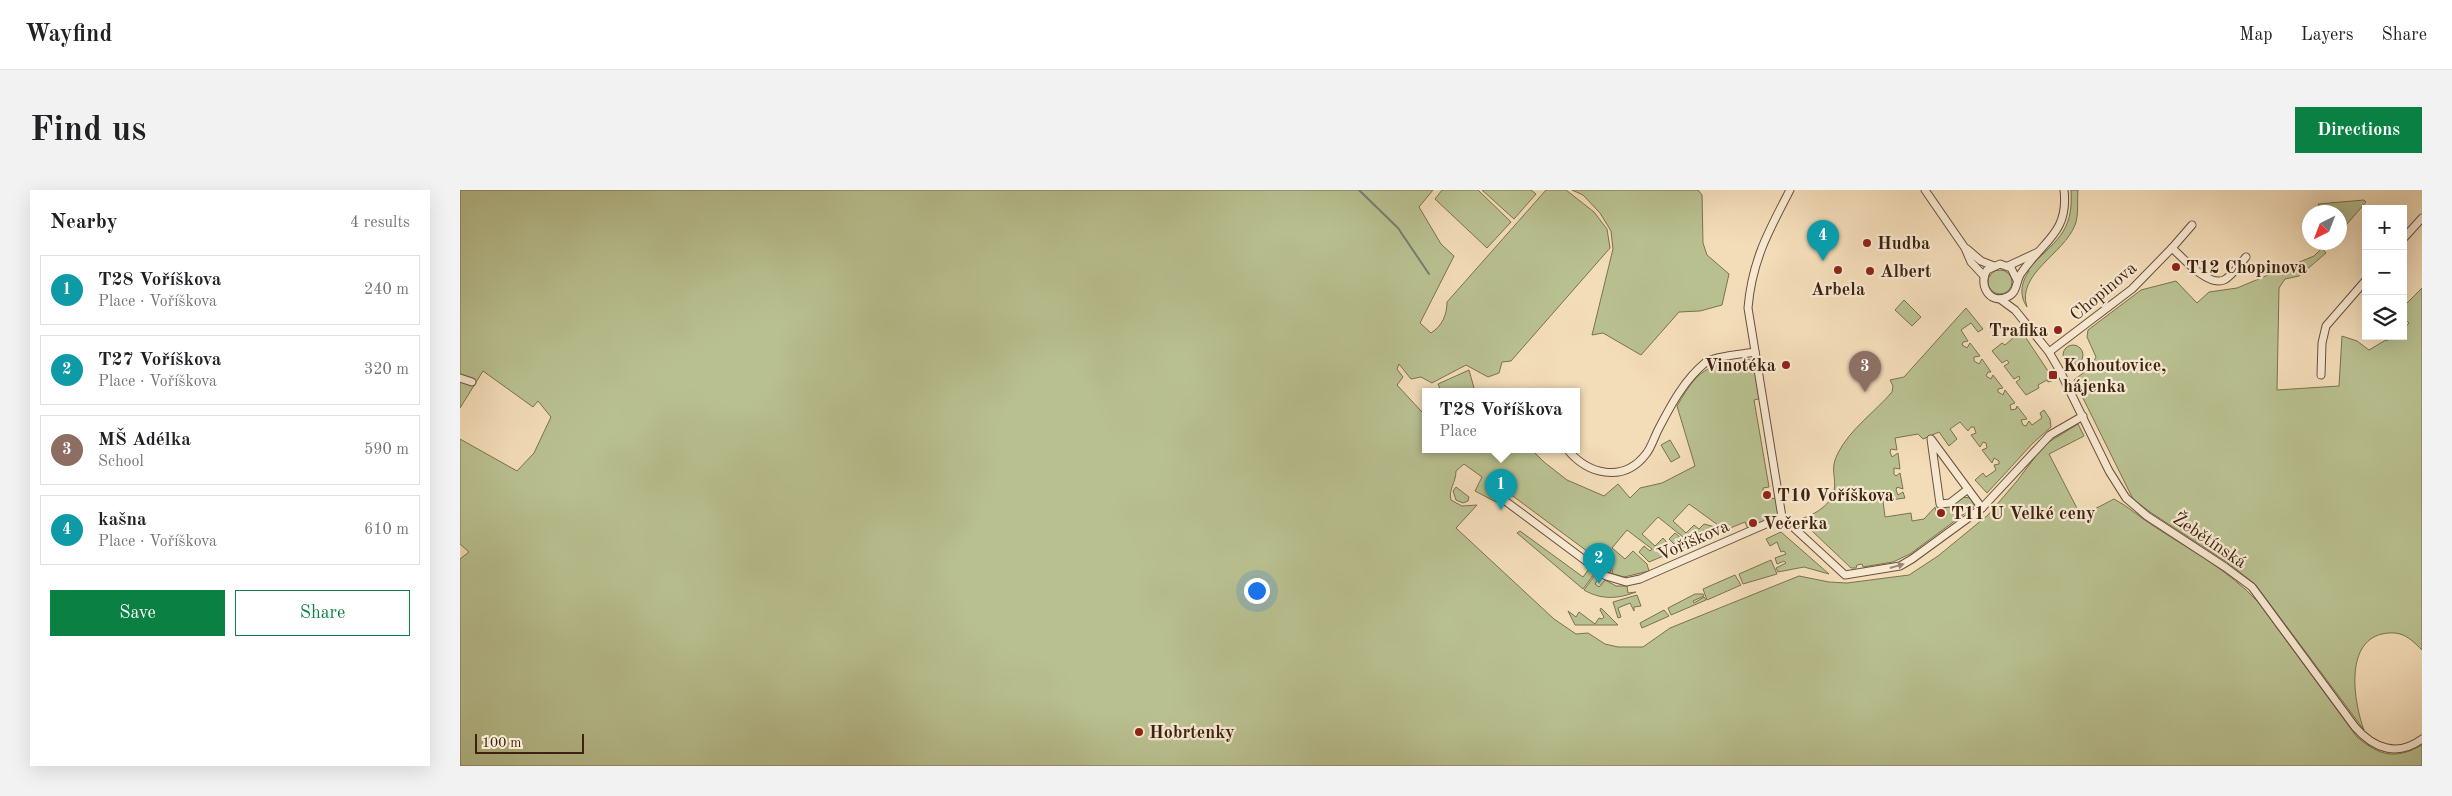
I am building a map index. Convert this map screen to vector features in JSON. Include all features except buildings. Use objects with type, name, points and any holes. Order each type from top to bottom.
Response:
[{"type":"street","points":[[1790,190],[1758,256],[1751,279],[1748,308],[1782,518],[1845,576],[1900,566],[1982,508],[2042,442],[2082,416]]},
{"type":"street","points":[[1925,190],[1965,248],[1971,262],[1984,276],[1986,292],[2000,299],[2013,293],[2017,280],[2038,251],[2054,235],[2062,221],[2066,207],[2064,190]]},
{"type":"street","points":[[2407,235],[2422,218]]},
{"type":"street","name":"Chopinova","points":[[2049,352],[2132,289],[2192,225]]},
{"type":"street","points":[[1965,248],[1982,261],[1994,266],[2008,266],[2038,251]]},
{"type":"street","points":[[2172,248],[2207,279],[2217,282],[2226,279],[2246,257]]},
{"type":"street","points":[[1984,276],[1994,266]]},
{"type":"street","points":[[2008,266],[2014,271],[2017,280]]},
{"type":"street","points":[[2322,375],[2322,343],[2326,326],[2362,285]]},
{"type":"street","name":"Žebětínská","points":[[2013,293],[2016,310]]},
{"type":"street","name":"Žebětínská","points":[[2000,299],[2016,310],[2049,352],[2111,476],[2126,498],[2147,516],[2252,587],[2361,733],[2377,745],[2392,750],[2407,748],[2422,739]]},
{"type":"street","points":[[1570,453],[1592,470],[1611,473],[1631,467],[1645,455],[1683,385],[1696,371],[1708,360],[1755,352]]},
{"type":"street","points":[[460,378],[472,382]]},
{"type":"street","points":[[1968,489],[1950,503],[1940,504],[1931,439],[1943,454],[1982,508]]},
{"type":"street","name":"Voříškova","points":[[1504,500],[1606,576],[1626,582],[1640,579],[1782,518]]},
{"type":"green space","points":[[460,190],[1433,190],[1419,207],[1441,244],[1454,256],[1420,323],[1431,333],[1443,320],[1447,302],[1546,190],[1566,190],[1594,212],[1607,229],[1610,248],[1511,361],[1502,362],[1499,373],[1488,377],[1466,365],[1432,383],[1421,377],[1411,379],[1399,364],[1397,369],[1403,377],[1397,385],[1422,412],[1422,453],[1535,453],[1567,480],[1604,496],[1618,484],[1630,498],[1640,488],[1662,483],[1695,466],[1677,406],[1693,381],[1708,369],[1757,358],[1763,398],[1754,400],[1769,487],[1763,488],[1764,499],[1779,498],[1782,517],[1749,532],[1745,522],[1679,549],[1669,539],[1675,533],[1681,538],[1683,537],[1658,517],[1642,534],[1655,546],[1663,538],[1675,551],[1649,562],[1639,552],[1644,546],[1650,551],[1652,549],[1627,530],[1612,548],[1625,559],[1633,551],[1647,564],[1649,571],[1624,577],[1613,574],[1609,557],[1611,574],[1603,569],[1603,563],[1506,491],[1498,503],[1475,491],[1482,477],[1464,464],[1456,471],[1450,496],[1451,500],[1462,506],[1477,505],[1456,528],[1554,619],[1576,634],[1588,633],[1605,644],[1618,647],[1643,647],[1670,628],[1799,576],[1829,582],[1847,583],[1909,575],[1938,556],[1988,515],[2044,445],[2078,424],[2084,436],[2049,454],[2081,516],[2114,499],[2208,560],[2247,590],[2258,602],[2357,737],[2373,748],[2388,754],[2404,753],[2422,745],[2422,766],[460,766],[460,559],[469,552],[460,544],[460,439],[517,471],[534,453],[551,417],[538,401],[533,407],[483,371],[460,408]],"holes":[[[1689,504],[1718,525],[1719,528],[1704,524],[1699,529],[1694,525],[1686,533],[1673,521]]]},
{"type":"green space","points":[[1442,190],[1478,190],[1511,222],[1487,248],[1435,199]]},
{"type":"green space","points":[[1482,190],[1531,190],[1536,194],[1514,219]]},
{"type":"green space","points":[[1572,190],[1698,190],[1702,195],[1703,243],[1707,255],[1729,274],[1722,305],[1700,311],[1679,312],[1641,355],[1603,333],[1592,335],[1613,249],[1611,231],[1600,213],[1583,195]]},
{"type":"green space","points":[[2071,190],[2078,190],[2075,225],[2061,245],[2034,274],[2028,284],[2025,295],[2027,307],[2024,303],[2022,289],[2029,271],[2028,269],[2054,243],[2066,227],[2071,205]]},
{"type":"green space","points":[[2364,200],[2366,202],[2347,224],[2347,205],[2318,204]]},
{"type":"green space","points":[[2320,250],[2324,250],[2326,253],[2299,276],[2285,279],[2279,288],[2277,390],[2339,386],[2342,336],[2357,341],[2369,350],[2384,341],[2407,340],[2407,325],[2409,323],[2407,321],[2407,303],[2422,288],[2422,650],[2409,638],[2394,633],[2382,634],[2370,640],[2362,649],[2357,661],[2355,690],[2364,730],[2255,584],[2228,563],[2133,499],[2074,380],[2091,367],[2096,357],[2087,337],[2088,330],[2141,290],[2176,281],[2197,303],[2209,292],[2237,288],[2314,256]]},
{"type":"green space","points":[[2000,270],[2008,274],[2012,282],[2008,290],[2000,294],[1992,290],[1988,282],[1992,274]]},
{"type":"green space","points":[[1904,300],[1921,317],[1912,326],[1895,310]]},
{"type":"green space","points":[[1966,308],[1983,329],[1978,332],[1971,323],[1961,330],[1968,341],[1963,342],[1962,345],[1967,348],[1970,343],[1980,356],[1974,357],[1974,361],[1979,364],[1982,359],[1991,372],[1988,372],[1986,376],[1991,379],[1993,375],[2003,388],[1998,389],[1998,392],[2003,395],[2005,390],[2015,403],[2010,405],[2011,410],[2016,409],[2017,406],[2027,419],[2021,420],[2023,425],[2026,426],[2029,421],[2032,425],[2042,418],[2040,413],[2044,410],[2050,419],[2051,427],[2033,443],[1987,493],[1975,480],[1983,473],[1986,477],[1996,470],[1994,465],[1999,464],[1999,461],[1994,458],[1992,463],[1982,450],[1987,448],[1986,443],[1983,442],[1980,447],[1971,435],[1976,433],[1974,427],[1971,427],[1968,431],[1960,422],[1950,429],[1957,439],[1949,446],[1939,432],[1923,439],[1918,434],[1895,438],[1897,450],[1891,449],[1890,452],[1892,457],[1898,453],[1900,469],[1894,468],[1894,474],[1896,476],[1900,473],[1903,489],[1897,487],[1896,490],[1898,495],[1903,492],[1905,498],[1883,501],[1885,517],[1911,513],[1912,521],[1924,519],[1935,507],[1937,517],[1946,516],[1944,505],[1963,497],[1970,498],[1975,506],[1910,554],[1893,562],[1863,567],[1862,564],[1857,565],[1856,568],[1851,568],[1810,529],[1811,526],[1803,518],[1817,512],[1833,496],[1835,459],[1849,436],[1892,392],[1893,386],[1890,380],[1904,377]]},
{"type":"green space","points":[[2020,329],[2054,380],[2048,382],[2047,380],[2038,385],[2039,388],[2026,395],[2016,382],[2020,379],[2019,376],[2014,379],[2004,366],[2009,363],[2007,360],[2002,363],[1992,351],[2002,343],[2005,345],[2013,338],[2012,335]]},
{"type":"green space","points":[[2073,345],[2080,348],[2083,355],[2080,362],[2073,365],[2066,362],[2063,355],[2066,348]]},
{"type":"green space","points":[[1469,370],[1474,388],[1440,388],[1438,384]]},
{"type":"green space","points":[[1670,440],[1680,457],[1671,462],[1661,445]]},
{"type":"green space","points":[[1456,487],[1469,497],[1468,501],[1463,503],[1456,500],[1453,491]]},
{"type":"green space","points":[[1520,531],[1583,577],[1589,569],[1594,574],[1583,589],[1517,533]]},
{"type":"green space","points":[[1781,532],[1829,574],[1804,567],[1778,572],[1776,568],[1786,563],[1784,561],[1777,564],[1775,558],[1786,554],[1784,551],[1781,552],[1777,542],[1770,546],[1766,539]]},
{"type":"green space","points":[[1771,560],[1777,574],[1743,584],[1739,574]]},
{"type":"green space","points":[[1595,575],[1600,577],[1595,584],[1599,587],[1605,580],[1616,586],[1627,586],[1628,593],[1636,592],[1623,596],[1597,596],[1584,590]]},
{"type":"green space","points":[[1735,575],[1741,585],[1707,600],[1703,589]]},
{"type":"green space","points":[[1695,594],[1703,594],[1704,596],[1693,601],[1694,603],[1704,597],[1706,600],[1671,615],[1668,608]]},
{"type":"green space","points":[[1637,595],[1641,606],[1634,607],[1634,611],[1630,603],[1618,608],[1621,617],[1618,618],[1613,602]]},
{"type":"green space","points":[[1601,608],[1618,625],[1575,625],[1568,611],[1576,617],[1579,612],[1595,624],[1599,618],[1602,619],[1604,617],[1600,610]]},
{"type":"green space","points":[[1664,610],[1669,616],[1642,628],[1640,623]]},
{"type":"waterway","points":[[1359,190],[1398,228],[1429,274]]},
{"type":"place","name":"Hudba","points":[[1867,243]]},
{"type":"place","name":"kašna","points":[[1823,261]]},
{"type":"place","name":"T12 Chopinova","points":[[2176,267]]},
{"type":"place","name":"Arbela","points":[[1838,270]]},
{"type":"place","name":"Albert","points":[[1870,271]]},
{"type":"place","name":"Trafika","points":[[2058,330]]},
{"type":"place","name":"Vinotéka","points":[[1786,365]]},
{"type":"place","name":"Kohoutovice, hájenka","points":[[2053,375]]},
{"type":"place","name":"MŠ Adélka","points":[[1865,392]]},
{"type":"place","name":"T10 Voříškova","points":[[1767,495]]},
{"type":"place","name":"T28 Voříškova","points":[[1501,510]]},
{"type":"place","name":"T11 U Velké ceny","points":[[1941,513]]},
{"type":"place","name":"Večerka","points":[[1753,523]]},
{"type":"place","name":"T27 Voříškova","points":[[1599,584]]},
{"type":"place","name":"Hobrtenky","points":[[1139,732]]}]
